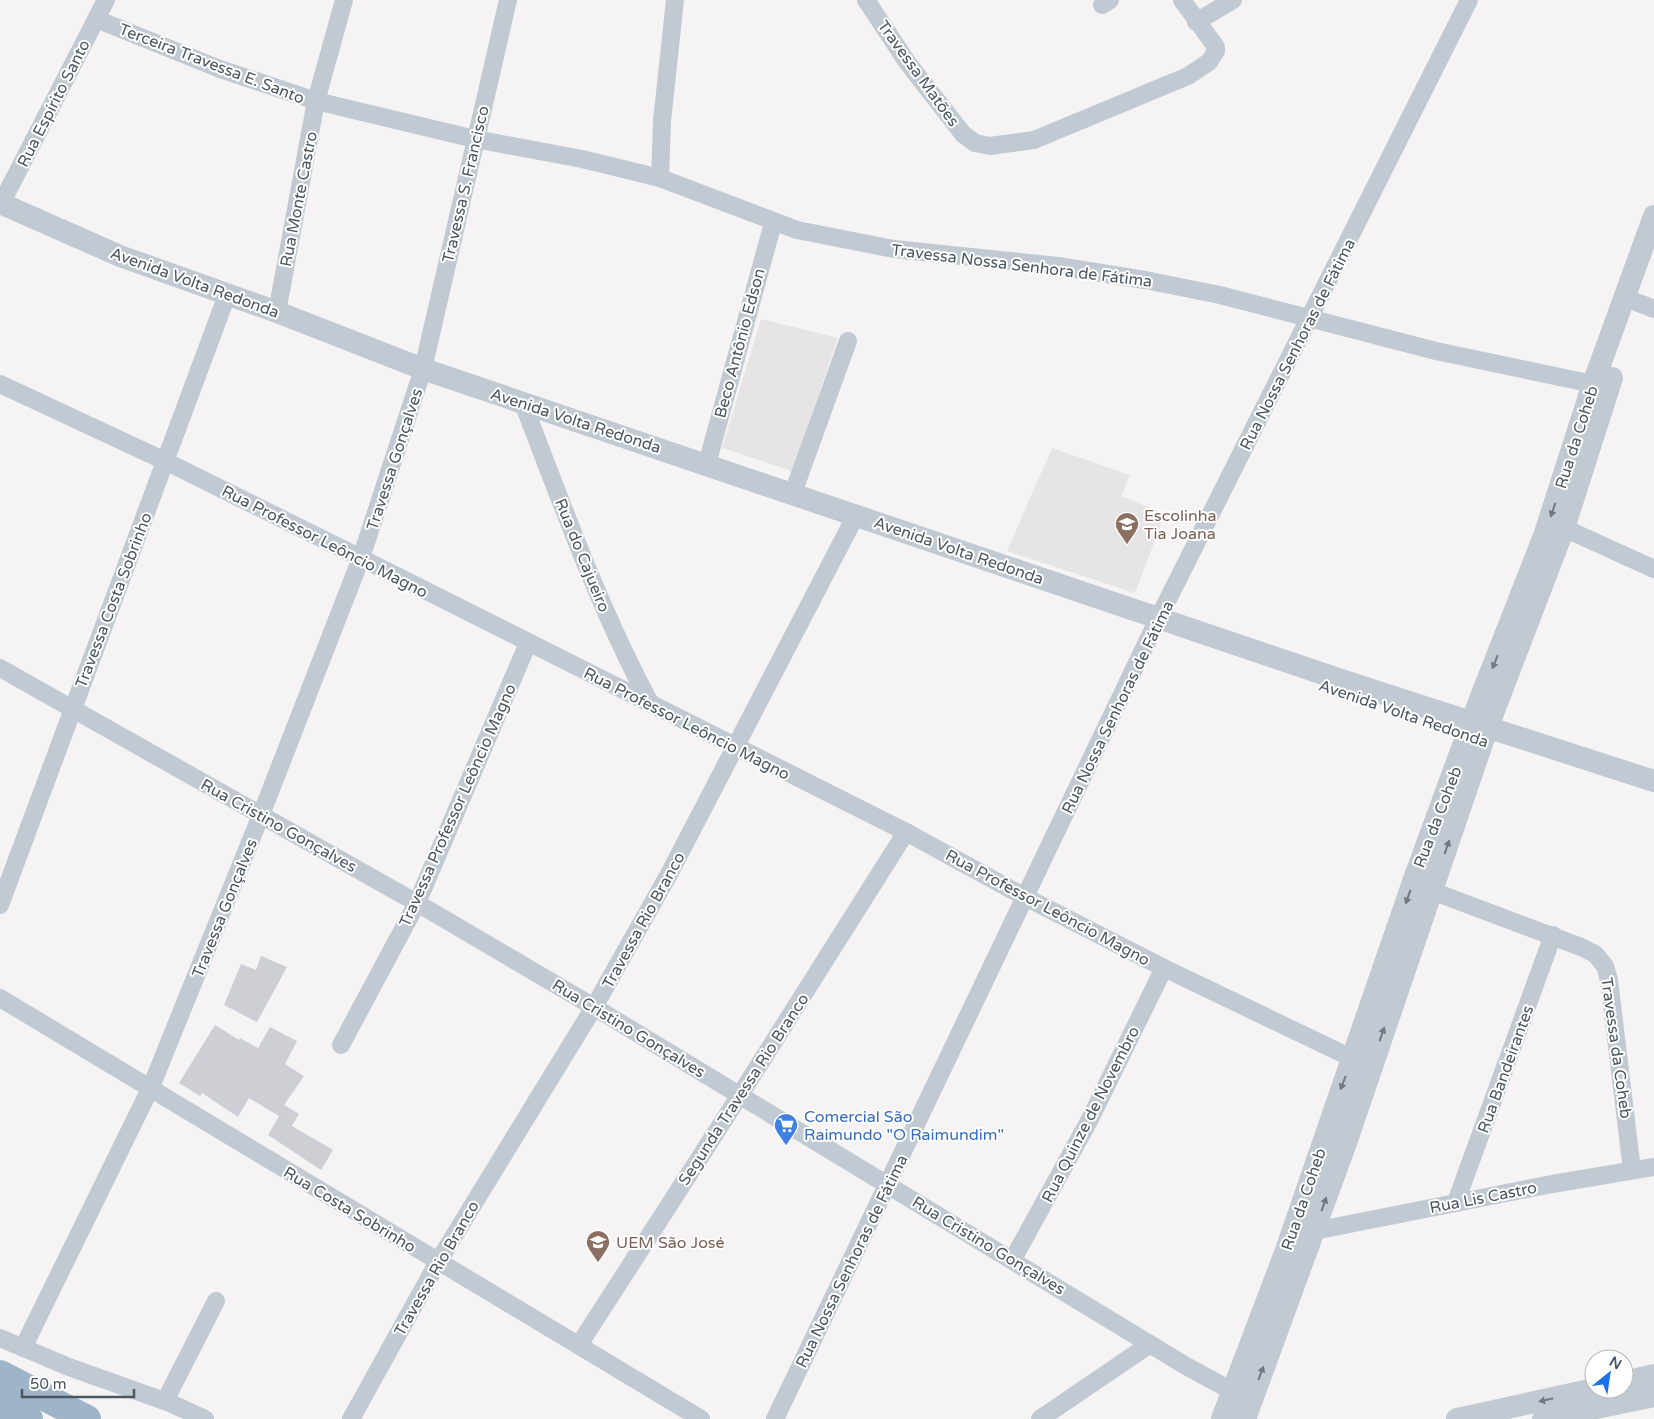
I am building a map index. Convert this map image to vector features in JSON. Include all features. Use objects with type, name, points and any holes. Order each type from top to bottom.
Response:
[{"type":"highway","points":[[0,1374],[87,1419]]},
{"type":"highway","points":[[0,1404],[29,1419]]},
{"type":"street","name":"Rua Espírito Santo","points":[[0,204],[106,0]]},
{"type":"street","name":"Rua Monte Castro","points":[[277,312],[316,101],[344,0]]},
{"type":"street","name":"Travessa S. Francisco","points":[[423,369],[508,0]]},
{"type":"street","points":[[660,178],[662,121],[675,0]]},
{"type":"street","name":"Travessa Matões","points":[[867,0],[912,68],[964,134],[975,144],[990,146],[1014,144],[1060,130],[1194,73],[1209,62],[1216,52],[1216,47],[1196,22]]},
{"type":"street","points":[[1182,0],[1196,22],[1233,0]]},
{"type":"street","name":"Rua Nossa Senhoras de Fátima","points":[[775,1419],[1158,619],[1469,0]]},
{"type":"street","name":"Terceira Travessa E. Santo","points":[[96,18],[220,69],[316,101],[475,139],[582,160],[660,178]]},
{"type":"street","name":"Travessa Nossa Senhora de Fátima","points":[[660,178],[773,222],[805,232],[884,247],[1058,266],[1145,280],[1220,296],[1436,351],[1594,384]]},
{"type":"street","name":"Avenida Volta Redonda","points":[[0,204],[120,256],[277,312],[423,369],[793,493],[1158,619],[1654,795]]},
{"type":"street","name":"Rua da Coheb","points":[[1243,1404],[1285,1253],[1334,1107],[1362,1064],[1432,891],[1478,732],[1594,384],[1654,216]]},
{"type":"street","name":"Beco Antônio Edson","points":[[707,464],[773,222]]},
{"type":"street","name":"Rua da Coheb","points":[[1222,1419],[1243,1404],[1314,1231],[1414,878],[1564,528],[1645,305],[1654,254]]},
{"type":"street","name":"Travessa Costa Sobrinho","points":[[0,905],[227,295]]},
{"type":"street","points":[[793,493],[848,341]]},
{"type":"street","name":"Travessa Gonçalves","points":[[23,1348],[151,1087],[262,815],[361,558],[423,369]]},
{"type":"street","name":"Rua Professor Leôncio Magno","points":[[0,384],[165,461],[361,558],[906,832],[1025,897],[1164,968],[1362,1064]]},
{"type":"street","name":"Rua do Cajueiro","points":[[523,403],[589,573],[631,668],[650,704]]},
{"type":"street","name":"Travessa Rio Branco","points":[[351,1419],[438,1262],[594,1007],[736,748],[856,515]]},
{"type":"street","points":[[1564,528],[1654,569]]},
{"type":"street","name":"Travessa Professor Leôncio Magno","points":[[341,1045],[417,903],[528,643]]},
{"type":"street","name":"Rua Cristino Gonçalves","points":[[0,668],[417,903],[594,1007],[1014,1259],[1243,1404]]},
{"type":"street","name":"Avenida Volta Redonda","points":[[1478,732],[1654,781]]},
{"type":"street","name":"Segunda Travessa Rio Branco","points":[[579,1345],[906,832]]},
{"type":"street","name":"Travessa da Coheb","points":[[1432,891],[1553,935],[1595,954],[1605,966],[1616,1027],[1632,1170]]},
{"type":"street","name":"Rua Bandeirantes","points":[[1456,1202],[1553,935]]},
{"type":"street","name":"Rua Quinze de Novembro","points":[[1014,1259],[1089,1121],[1164,968]]},
{"type":"street","name":"Rua Costa Sobrinho","points":[[0,998],[701,1419]]},
{"type":"street","name":"Rua Lis Castro","points":[[1314,1231],[1456,1202],[1654,1167]]},
{"type":"street","points":[[165,1401],[216,1302]]},
{"type":"street","points":[[0,1338],[69,1367],[165,1401],[205,1419]]},
{"type":"street","points":[[1040,1419],[1150,1344]]},
{"type":"street","points":[[1634,1380],[1654,1375]]},
{"type":"street","points":[[1456,1419],[1584,1391]]},
{"type":"street","points":[[1543,1419],[1654,1396]]},
{"type":"shaded area","points":[[761,319],[838,338],[792,471],[722,448]]},
{"type":"shaded area","points":[[1052,448],[1130,475],[1121,496],[1165,514],[1135,593],[1007,551]]},
{"type":"building","points":[[261,956],[287,967],[257,1022],[224,1005],[241,964],[256,970]]},
{"type":"building","points":[[215,1025],[239,1040],[240,1038],[258,1048],[270,1027],[297,1041],[285,1064],[304,1076],[284,1105],[299,1114],[292,1126],[333,1150],[321,1170],[268,1135],[279,1116],[249,1098],[238,1117],[202,1093],[200,1096],[179,1083]]},
{"type":"place","name":"Escolinha Tia Joana","points":[[1127,545]]},
{"type":"place","name":"Comercial São Raimundo \"O Raimundim\"","points":[[786,1146]]},
{"type":"place","name":"UEM São José","points":[[598,1263]]}]
